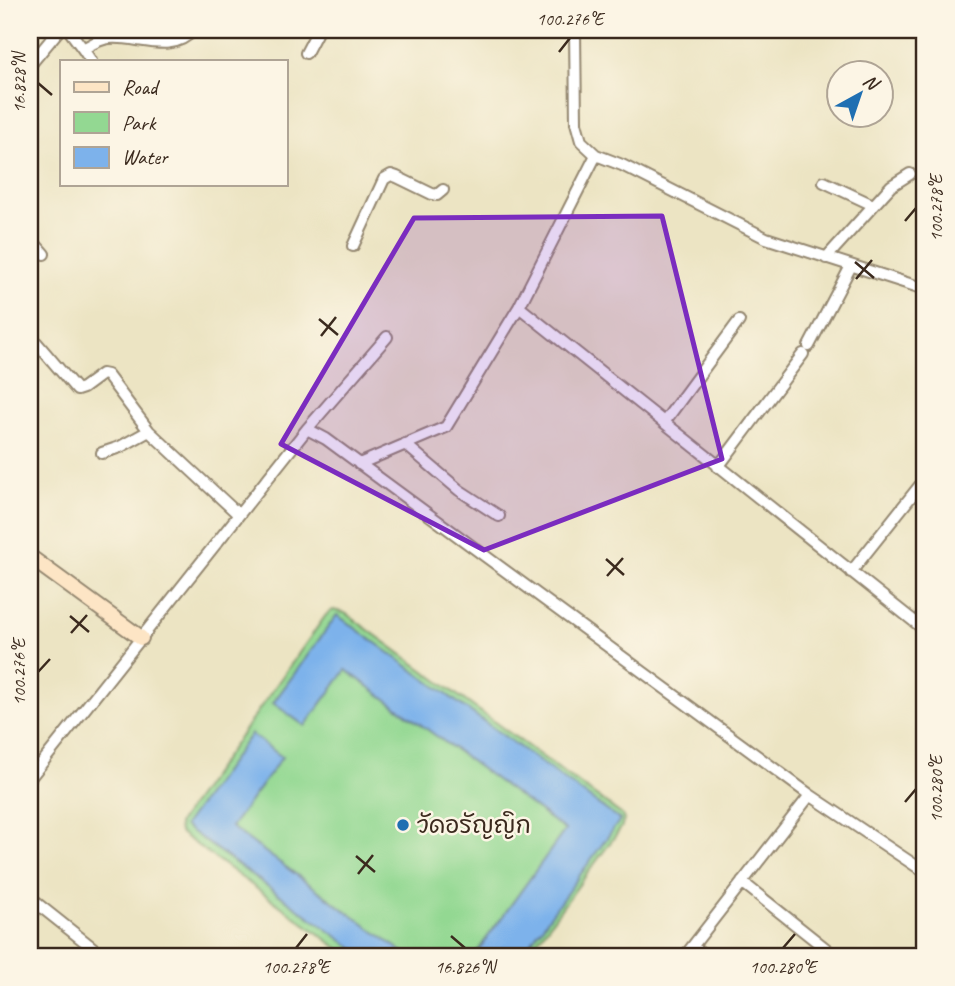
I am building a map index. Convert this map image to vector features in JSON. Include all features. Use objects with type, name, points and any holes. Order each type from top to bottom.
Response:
[{"type":"street","points":[[30,65],[59,30]]},
{"type":"street","points":[[69,30],[91,60]]},
{"type":"street","points":[[83,48],[96,41],[112,38],[168,43],[179,41],[193,30]]},
{"type":"street","points":[[306,53],[318,30]]},
{"type":"street","points":[[575,30],[576,123],[581,141],[596,155],[622,164],[766,238],[925,289]]},
{"type":"street","points":[[359,464],[446,427],[519,307],[596,155]]},
{"type":"street","points":[[827,258],[891,186],[910,174]]},
{"type":"street","points":[[353,246],[384,179],[391,175],[432,194],[437,195],[443,191]]},
{"type":"street","points":[[824,182],[873,205]]},
{"type":"street","points":[[30,238],[44,254]]},
{"type":"street","points":[[718,467],[806,350],[851,266]]},
{"type":"street","points":[[519,307],[925,630]]},
{"type":"street","points":[[665,421],[739,321]]},
{"type":"street","points":[[30,335],[77,390],[102,373],[107,375],[149,431],[238,514]]},
{"type":"street","points":[[30,778],[238,514],[387,337]]},
{"type":"street","points":[[307,429],[326,439],[810,795],[924,869]]},
{"type":"street","points":[[102,453],[120,447],[149,431]]},
{"type":"street","points":[[405,444],[448,481],[499,516]]},
{"type":"street","points":[[851,572],[925,479]]},
{"type":"street","points":[[30,557],[141,638]]},
{"type":"street","points":[[685,956],[810,795]]},
{"type":"street","points":[[742,882],[835,956]]},
{"type":"street","points":[[30,898],[103,956]]},
{"type":"street","points":[[693,946],[705,956]]},
{"type":"highlighted area","points":[[662,216],[722,459],[484,550],[281,444],[414,218]]},
{"type":"green space","points":[[333,610],[345,613],[622,815],[624,820],[621,828],[526,956],[349,956],[179,832],[178,824],[326,615]]},
{"type":"water","points":[[337,615],[620,820],[521,956],[474,956],[565,830],[346,670],[305,726],[273,703]]},
{"type":"water","points":[[251,734],[282,757],[231,827],[408,956],[364,956],[184,826]]},
{"type":"place","name":"วัดอรัญญิก","points":[[403,825]]}]
